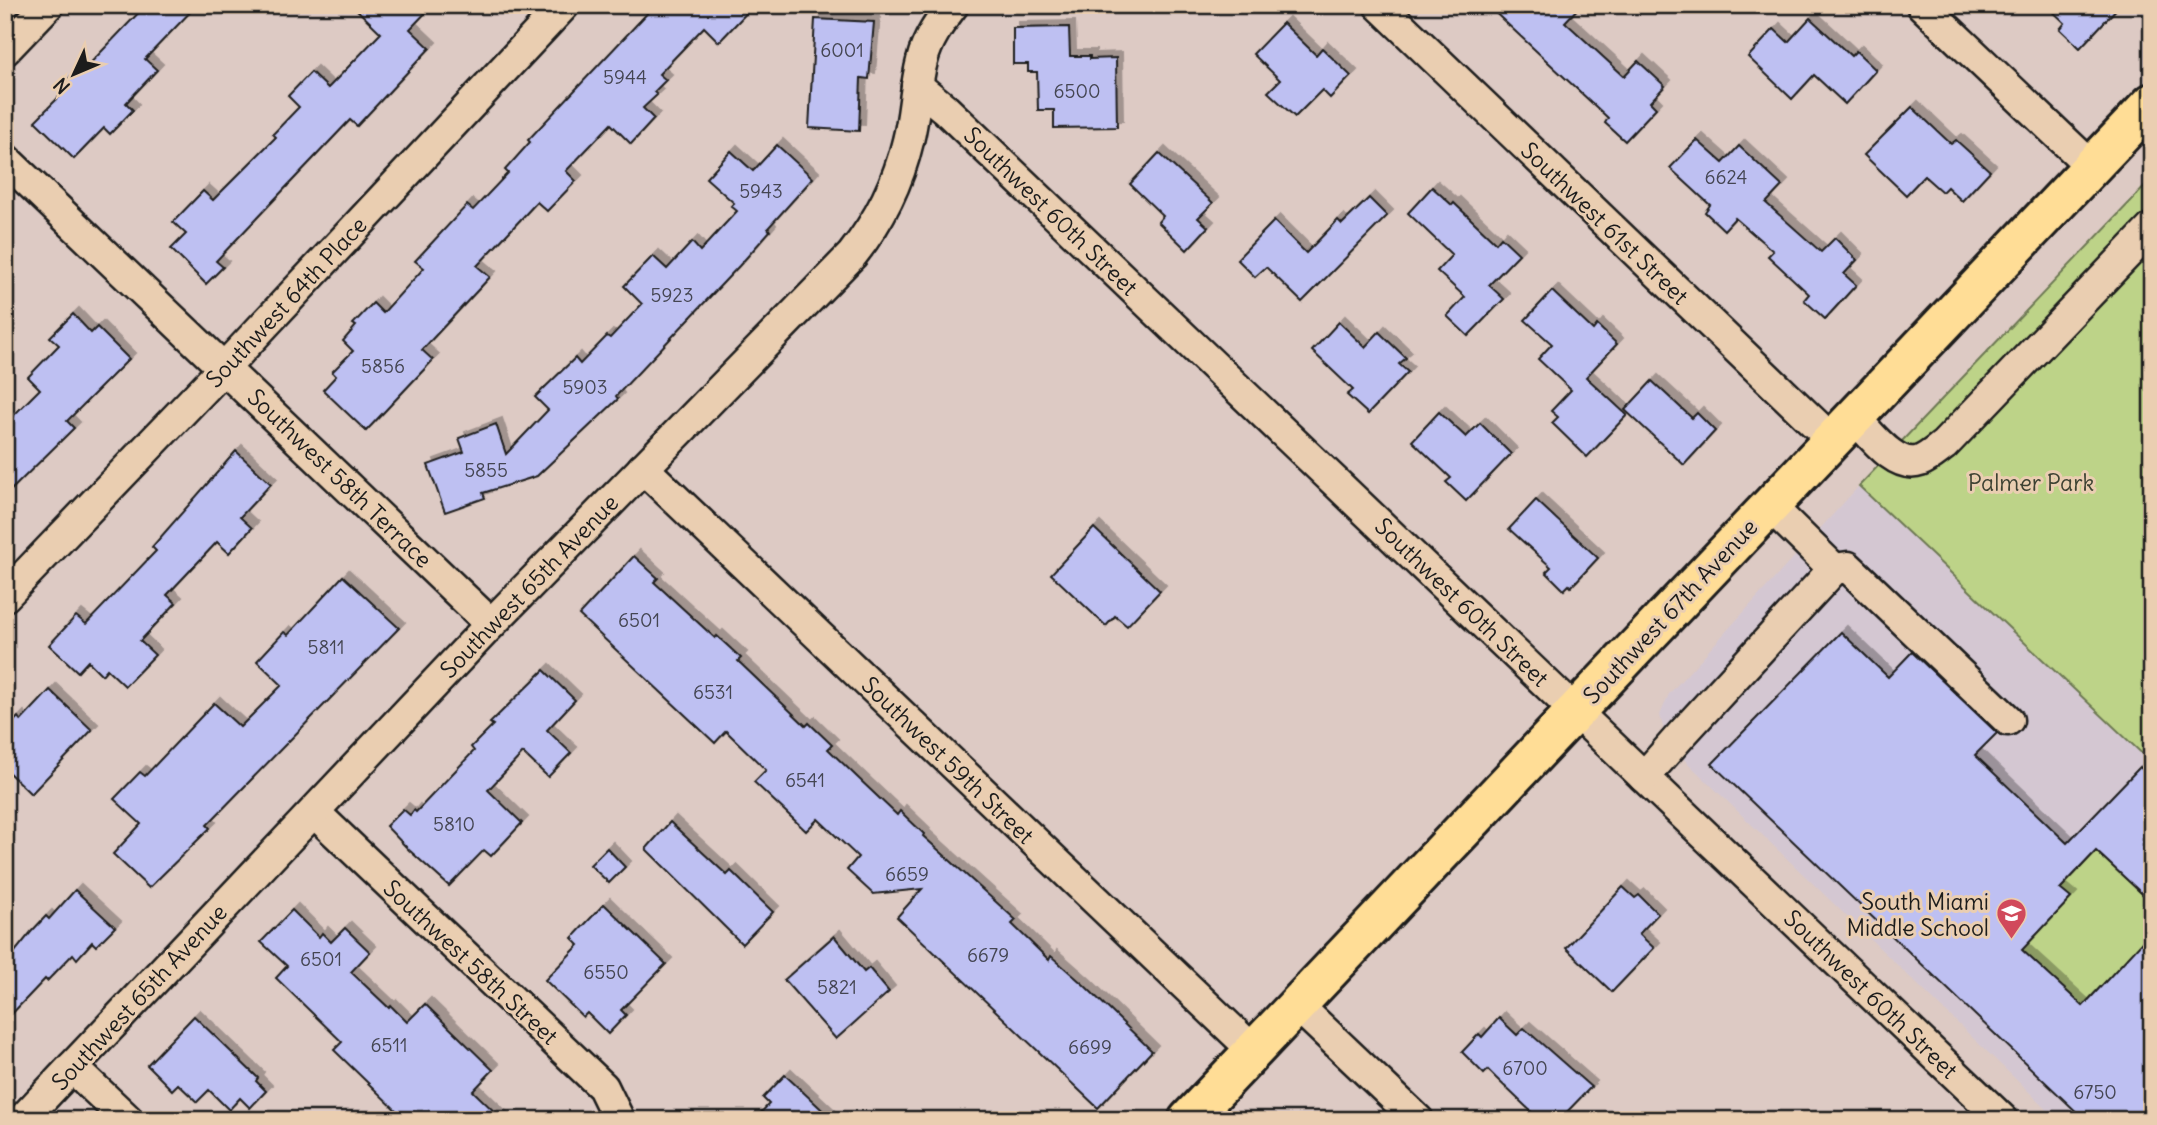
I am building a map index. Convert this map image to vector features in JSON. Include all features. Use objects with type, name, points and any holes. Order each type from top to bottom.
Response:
[{"type":"main road","name":"Southwest 67th Avenue","points":[[1188,1120],[2152,103]]},
{"type":"street","points":[[5,50],[48,5]]},
{"type":"street","name":"Southwest 64th Place","points":[[5,596],[224,368],[564,5]]},
{"type":"street","name":"Southwest 65th Avenue","points":[[22,1120],[492,624],[836,273],[869,234],[892,192],[901,166],[909,139],[922,60],[930,40],[953,5]]},
{"type":"street","name":"Southwest 61st Street","points":[[1378,5],[1843,428],[1904,462],[1920,461],[1944,445],[2152,228]]},
{"type":"street","points":[[1922,5],[2091,166]]},
{"type":"street","name":"Southwest 60th Street","points":[[917,86],[974,137],[2003,1120]]},
{"type":"street","name":"Southwest 58th Terrace","points":[[5,159],[492,624]]},
{"type":"street","name":"Southwest 59th Street","points":[[643,468],[1254,1051]]},
{"type":"street","points":[[1770,506],[1834,569]]},
{"type":"street","points":[[1644,777],[1834,569],[1848,567],[2008,720]]},
{"type":"street","name":"Southwest 58th Street","points":[[314,812],[603,1087],[619,1120]]},
{"type":"street","points":[[1297,1005],[1418,1120]]},
{"type":"street","points":[[72,1068],[128,1120]]},
{"type":"shaded area","name":"South Miami Middle School","points":[[1859,486],[2152,763],[2152,1120],[2058,1120],[1667,743],[1660,715],[1669,694]]},
{"type":"green space","name":"Palmer Park","points":[[2152,179],[2152,763],[1859,486]]},
{"type":"green space","points":[[2096,851],[2152,903],[2152,933],[2086,1002],[2152,1063],[2036,992],[2050,976],[2011,940],[2070,898],[2060,889]]},
{"type":"building","points":[[146,5],[197,5],[145,59],[157,70],[126,103],[133,110],[110,134],[104,128],[74,159],[35,121],[65,91],[61,87],[78,69],[81,73]]},
{"type":"building","points":[[352,5],[433,5],[410,29],[430,48],[357,126],[350,120],[216,261],[223,267],[206,284],[171,249],[186,234],[173,222],[203,191],[213,200],[276,137],[273,134],[299,107],[288,96],[311,72],[328,88],[381,33]]},
{"type":"building","points":[[655,5],[754,5],[719,42],[704,27],[659,74],[666,80],[654,92],[657,95],[643,108],[654,119],[631,144],[611,124],[566,171],[576,181],[547,211],[537,202],[477,266],[490,277],[422,350],[433,360],[366,431],[323,390],[336,376],[332,372],[353,351],[343,341],[356,326],[353,324],[373,303],[383,313],[424,268],[415,261],[467,205],[473,210],[508,173],[505,170],[530,142],[528,140]]},
{"type":"building","points":[[1487,5],[1581,5],[1565,22],[1624,76],[1638,61],[1665,86],[1650,102],[1656,108],[1625,141],[1605,123],[1608,118]]},
{"type":"building","points":[[2046,5],[2120,5],[2080,48],[2060,29],[2065,23]]},
{"type":"building","points":[[1810,18],[1851,56],[1856,51],[1876,70],[1845,104],[1814,75],[1792,99],[1748,57],[1774,29],[1788,42]]},
{"type":"building","points":[[815,19],[874,22],[869,79],[861,78],[859,131],[809,128]]},
{"type":"building","points":[[1283,23],[1316,55],[1322,48],[1351,76],[1330,98],[1322,90],[1295,117],[1268,92],[1280,80],[1253,54]]},
{"type":"building","points":[[1069,27],[1070,56],[1090,56],[1090,59],[1116,58],[1117,127],[1054,128],[1054,110],[1038,110],[1037,72],[1028,72],[1028,64],[1013,64],[1013,28]]},
{"type":"building","points":[[1912,107],[1951,144],[1956,140],[1990,171],[1962,201],[1947,187],[1942,192],[1924,176],[1906,195],[1864,155]]},
{"type":"building","points":[[1697,140],[1723,163],[1739,146],[1782,186],[1766,203],[1821,252],[1835,238],[1857,260],[1844,274],[1856,285],[1825,319],[1804,300],[1809,294],[1768,256],[1773,251],[1735,218],[1724,230],[1705,212],[1710,205],[1670,168]]},
{"type":"building","points":[[777,145],[813,178],[768,228],[770,231],[739,266],[616,396],[618,399],[537,476],[483,493],[485,498],[445,512],[428,465],[464,452],[459,438],[496,424],[506,454],[548,410],[535,397],[575,358],[580,364],[607,336],[610,338],[642,304],[624,286],[653,256],[667,269],[692,242],[700,251],[737,211],[731,206],[734,203],[706,178],[731,151],[753,171]]},
{"type":"building","points":[[1159,153],[1213,203],[1198,218],[1208,227],[1187,250],[1158,222],[1163,216],[1130,184]]},
{"type":"building","points":[[1432,187],[1452,205],[1454,203],[1496,243],[1501,237],[1519,254],[1489,285],[1504,299],[1468,336],[1447,316],[1465,297],[1437,271],[1452,255],[1408,213]]},
{"type":"building","points":[[1369,198],[1387,216],[1302,302],[1266,267],[1255,277],[1237,259],[1274,221],[1306,253],[1338,220],[1342,224]]},
{"type":"building","points":[[1552,291],[1593,330],[1597,325],[1617,344],[1586,377],[1627,415],[1587,457],[1552,423],[1558,417],[1551,411],[1571,390],[1538,359],[1552,344],[1525,320]]},
{"type":"building","points":[[73,314],[91,333],[97,327],[129,359],[67,421],[74,428],[5,496],[5,424],[40,389],[28,377],[59,345],[50,337]]},
{"type":"building","points":[[1339,322],[1365,347],[1379,332],[1406,358],[1399,364],[1408,372],[1368,414],[1347,395],[1353,390],[1312,351]]},
{"type":"building","points":[[1652,381],[1692,418],[1697,413],[1715,431],[1684,465],[1625,410]]},
{"type":"building","points":[[1439,412],[1466,437],[1480,423],[1511,454],[1466,501],[1446,482],[1451,478],[1412,441]]},
{"type":"building","points":[[236,451],[271,484],[240,517],[252,528],[229,553],[217,542],[167,595],[176,603],[140,641],[155,655],[125,686],[107,669],[102,675],[88,661],[78,672],[49,645],[76,616],[86,624],[156,551],[152,547]]},
{"type":"building","points":[[1536,500],[1598,558],[1571,587],[1569,585],[1564,590],[1546,572],[1551,567],[1509,529]]},
{"type":"building","points":[[1094,528],[1160,591],[1127,626],[1115,616],[1106,626],[1051,574]]},
{"type":"building","points":[[634,556],[658,578],[654,582],[741,658],[738,661],[806,726],[809,723],[832,745],[828,749],[856,776],[897,815],[900,811],[923,836],[1016,920],[1012,924],[1049,960],[1051,956],[1152,1051],[1098,1108],[897,917],[922,889],[873,894],[847,870],[858,857],[818,819],[806,831],[754,782],[766,770],[726,731],[715,743],[579,615]]},
{"type":"building","points":[[343,576],[399,628],[207,825],[210,828],[149,888],[113,854],[141,824],[114,799],[140,772],[145,776],[214,703],[240,727],[282,685],[257,661],[284,632],[288,635]]},
{"type":"building","points":[[1841,632],[1888,677],[1912,652],[1997,733],[1975,755],[2067,843],[2140,767],[2152,779],[2152,903],[2096,851],[2060,889],[2071,898],[2022,950],[2083,1006],[2152,931],[2152,1120],[2085,1120],[1712,764]]},
{"type":"building","points":[[544,670],[575,700],[547,730],[571,753],[548,777],[523,753],[488,790],[522,823],[491,856],[484,850],[449,886],[386,826],[403,809],[410,815],[414,810],[416,812],[474,751],[471,747],[493,725],[490,723]]},
{"type":"building","points":[[50,690],[92,730],[31,794],[5,769],[5,731],[18,717],[21,721]]},
{"type":"building","points":[[670,822],[727,875],[731,871],[773,912],[742,944],[646,849]]},
{"type":"building","points":[[607,848],[625,867],[609,883],[590,865]]},
{"type":"building","points":[[1623,887],[1635,898],[1639,895],[1658,914],[1639,934],[1654,948],[1612,992],[1566,948]]},
{"type":"building","points":[[75,890],[115,927],[96,946],[92,942],[77,959],[73,954],[5,1021],[5,964],[46,916],[49,919]]},
{"type":"building","points":[[604,904],[666,964],[621,1010],[626,1015],[608,1034],[587,1013],[583,1017],[545,980],[579,945],[572,938]]},
{"type":"building","points":[[292,910],[319,937],[322,933],[331,942],[345,928],[370,952],[351,972],[407,1022],[425,1004],[493,1070],[473,1091],[503,1120],[406,1120],[334,1050],[342,1042],[276,978],[287,966],[261,942]]},
{"type":"building","points":[[834,936],[864,972],[869,968],[889,992],[836,1039],[784,980]]},
{"type":"building","points":[[194,1016],[258,1078],[256,1081],[266,1091],[250,1108],[240,1098],[229,1110],[209,1090],[197,1102],[178,1084],[172,1090],[147,1065]]},
{"type":"building","points":[[1499,1018],[1517,1035],[1524,1028],[1591,1087],[1559,1120],[1540,1120],[1488,1070],[1484,1074],[1462,1052],[1479,1034],[1482,1037]]},
{"type":"building","points":[[785,1075],[833,1120],[754,1120],[769,1104],[763,1098]]},
{"type":"place","name":"South Miami Middle School","points":[[2012,941]]}]
